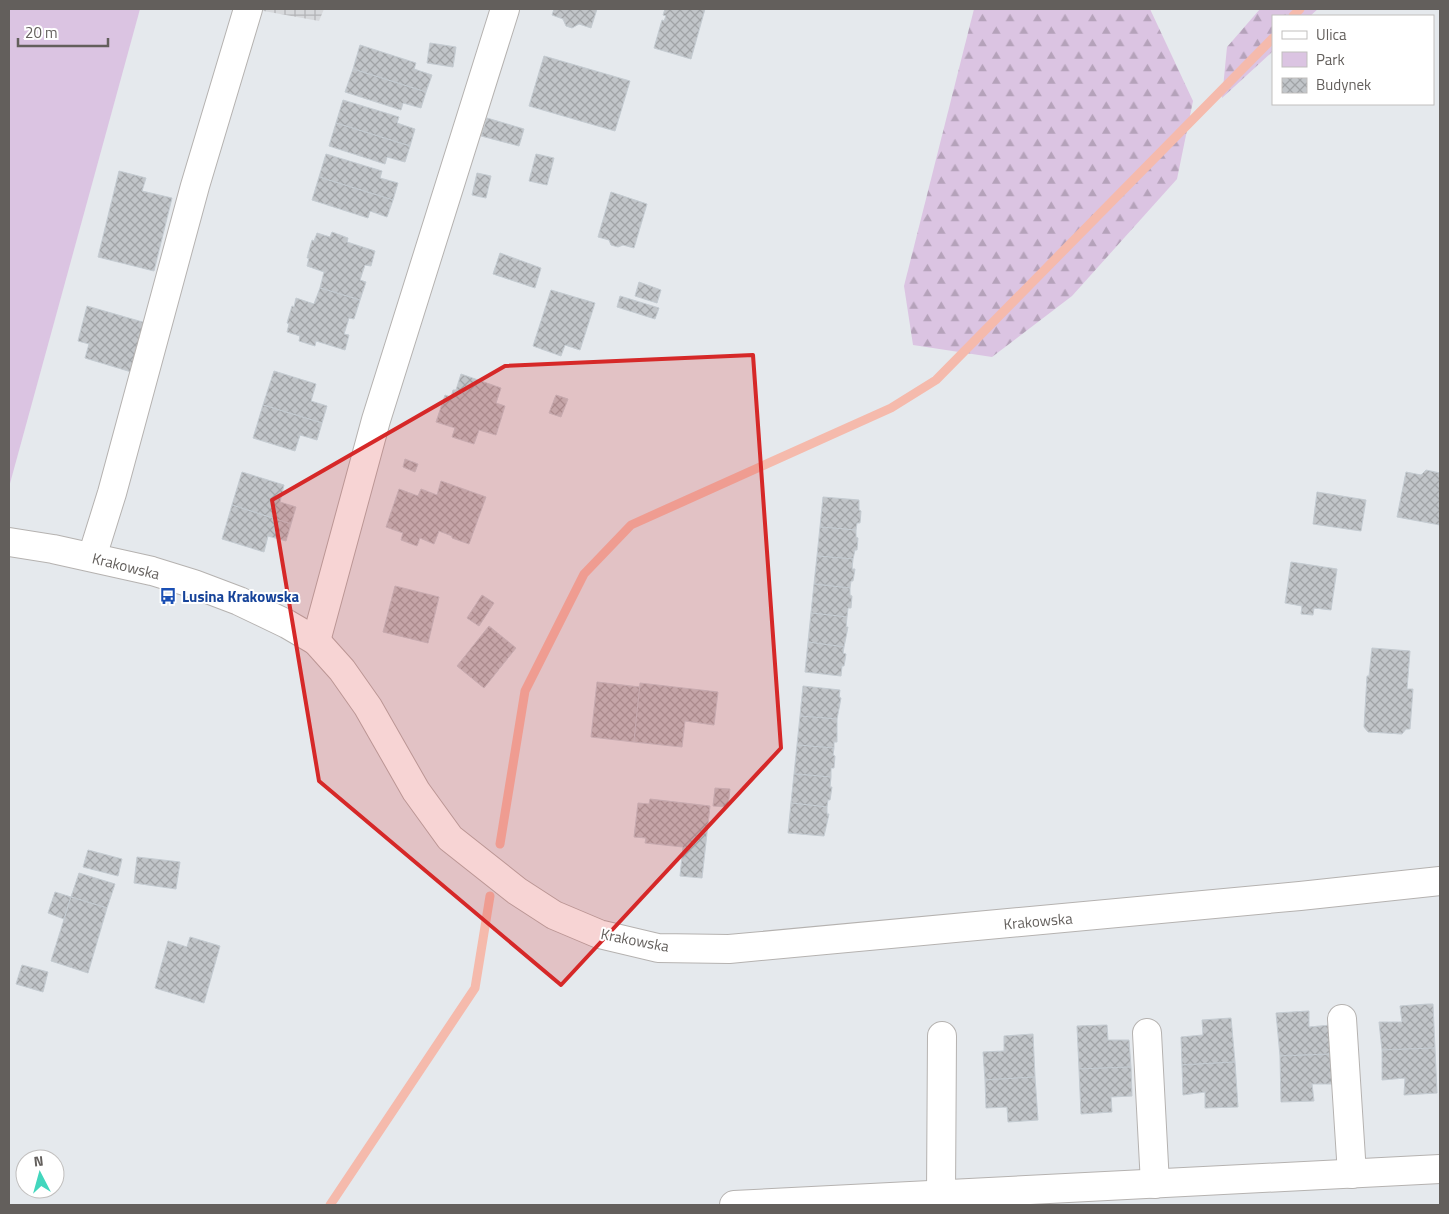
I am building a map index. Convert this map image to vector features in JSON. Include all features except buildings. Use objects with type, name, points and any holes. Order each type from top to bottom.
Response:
[{"type":"street","points":[[92,557],[112,493],[195,186],[248,9]]},
{"type":"street","points":[[316,641],[376,420],[505,9]]},
{"type":"street","name":"Krakowska","points":[[9,542],[92,557],[152,571],[194,584],[239,601],[287,624],[316,641],[342,670],[368,707],[416,791],[450,838],[517,891],[554,915],[599,934],[658,948],[738,949],[1440,881]]},
{"type":"street","points":[[1342,1019],[1352,1174]]},
{"type":"street","points":[[1147,1033],[1155,1184]]},
{"type":"street","points":[[941,1195],[942,1036]]},
{"type":"street","points":[[734,1205],[1440,1169]]},
{"type":"highlighted area","points":[[753,355],[781,748],[561,985],[319,781],[272,500],[505,366]]},
{"type":"shaded area","points":[[252,9],[324,9],[319,21]]},
{"type":"green space","points":[[9,9],[140,9],[9,487]]},
{"type":"green space","points":[[974,9],[1150,9],[1193,101],[1177,179],[1072,296],[992,357],[913,345],[904,286]]},
{"type":"green space","points":[[1260,9],[1318,9],[1311,15],[1272,15],[1272,52],[1222,98],[1227,47]]},
{"type":"waterway","points":[[1294,15],[1300,9]]},
{"type":"waterway","points":[[500,844],[525,691],[584,574],[631,525],[891,408],[936,380],[1272,39]]},
{"type":"waterway","points":[[330,1205],[475,988],[490,896]]},
{"type":"place","name":"Lusina Krakowska","points":[[168,596]]}]
